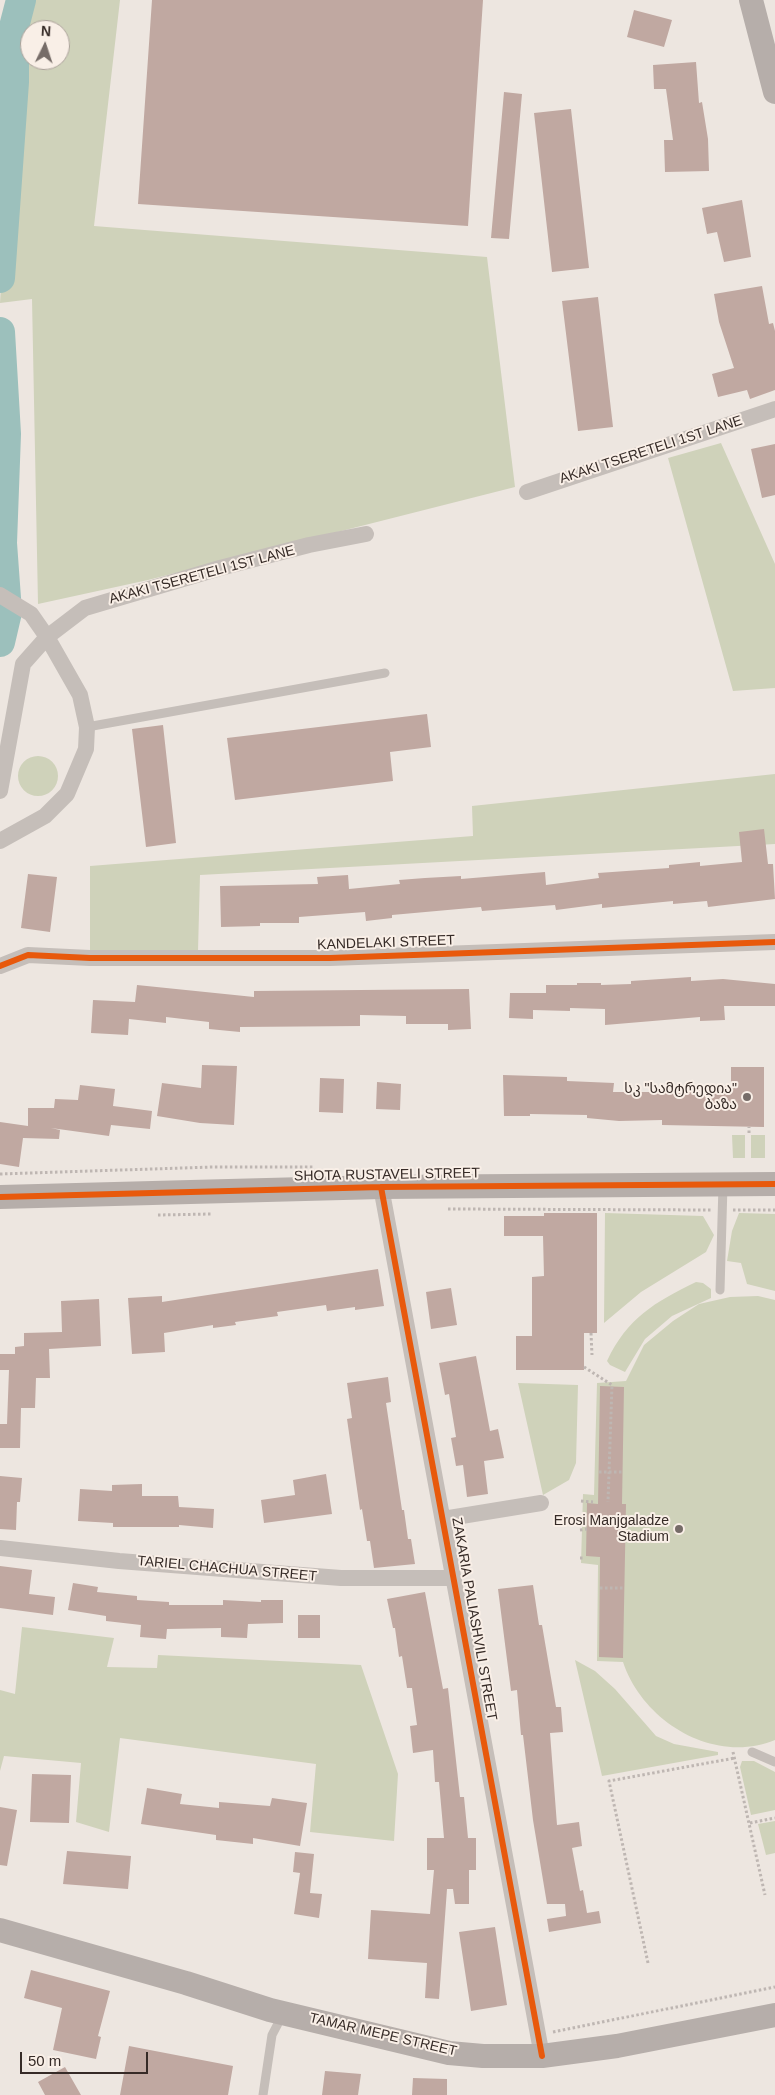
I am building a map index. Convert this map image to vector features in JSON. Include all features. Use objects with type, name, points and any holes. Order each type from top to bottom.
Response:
[{"type":"street","points":[[751,0],[775,92]]},
{"type":"street","name":"AKAKI TSERETELI 1ST LANE","points":[[527,492],[775,409]]},
{"type":"street","name":"AKAKI TSERETELI 1ST LANE","points":[[0,791],[23,664],[47,637],[85,608],[220,568],[309,545],[366,534]]},
{"type":"street","points":[[0,595],[31,614],[47,637],[80,695],[86,727],[86,749],[67,794],[45,816],[0,841]]},
{"type":"street","name":"KANDELAKI STREET","points":[[0,966],[28,955],[90,958],[330,958],[775,942]]},
{"type":"street","name":"SHOTA RUSTAVELI STREET","points":[[0,1196],[381,1187],[775,1184]]},
{"type":"street","name":"ZAKARIA PALIASHVILI STREET","points":[[381,1187],[540,2046]]},
{"type":"street","points":[[443,1519],[541,1503]]},
{"type":"street","name":"TARIEL CHACHUA STREET","points":[[0,1548],[119,1561],[341,1578],[454,1578]]},
{"type":"street","name":"TAMAR MEPE STREET","points":[[0,1930],[186,1983],[270,2010],[449,2052],[483,2056],[540,2046],[617,2046],[775,2015]]},
{"type":"lane","points":[[86,727],[385,673]]},
{"type":"lane","points":[[720,1290],[723,1185]]},
{"type":"lane","points":[[752,1752],[775,1762]]},
{"type":"lane","points":[[263,2095],[272,2035],[284,2012]]},
{"type":"path","points":[[749,1127],[749,1133]]},
{"type":"path","points":[[590,1333],[592,1355]]},
{"type":"path","points":[[584,1366],[612,1385],[608,1502]]},
{"type":"path","points":[[599,1472],[622,1472]]},
{"type":"path","points":[[581,1501],[593,1502]]},
{"type":"path","points":[[580,1530],[586,1530]]},
{"type":"path","points":[[580,1558],[585,1558]]},
{"type":"path","points":[[600,1588],[624,1588]]},
{"type":"path","points":[[734,1752],[765,1895]]},
{"type":"path","points":[[648,1963],[609,1781],[735,1758]]},
{"type":"path","points":[[750,1823],[775,1818]]},
{"type":"path","points":[[540,2046],[775,1987]]},
{"type":"green space","points":[[21,0],[120,0],[94,226],[487,257],[515,487],[148,580],[38,604],[32,299],[0,303],[14,82],[14,27]]},
{"type":"green space","points":[[721,443],[775,564],[775,688],[733,691],[668,458]]},
{"type":"green space","points":[[38,756],[52,762],[58,776],[52,790],[38,796],[24,790],[18,776],[24,762]]},
{"type":"green space","points":[[775,774],[775,844],[200,875],[198,951],[90,950],[90,866],[473,836],[472,806]]},
{"type":"green space","points":[[732,1135],[745,1135],[745,1158],[733,1158]]},
{"type":"green space","points":[[751,1135],[765,1135],[765,1158],[751,1158]]},
{"type":"green space","points":[[605,1213],[703,1216],[714,1235],[706,1252],[641,1292],[604,1323]]},
{"type":"green space","points":[[739,1213],[775,1214],[775,1291],[747,1284],[741,1263],[727,1261],[732,1231]]},
{"type":"green space","points":[[696,1282],[703,1283],[711,1289],[711,1298],[672,1316],[645,1339],[625,1372],[610,1365],[607,1361],[615,1346],[633,1322],[667,1297]]},
{"type":"green space","name":"Erosi Manjgaladze Stadium","points":[[758,1296],[775,1300],[775,1740],[752,1746],[728,1747],[705,1742],[684,1733],[664,1720],[647,1703],[633,1684],[623,1662],[597,1661],[598,1565],[581,1563],[583,1494],[594,1495],[597,1383],[626,1381],[644,1345],[673,1321],[699,1304],[730,1297]]},
{"type":"green space","points":[[518,1383],[578,1385],[576,1463],[569,1480],[543,1495]]},
{"type":"green space","points":[[22,1627],[114,1638],[107,1667],[157,1668],[158,1655],[361,1665],[398,1774],[394,1841],[310,1832],[316,1764],[120,1738],[109,1832],[76,1822],[81,1763],[4,1756],[0,1771],[0,1690],[15,1694]]},
{"type":"green space","points":[[575,1660],[595,1671],[615,1689],[656,1736],[674,1744],[718,1752],[718,1755],[602,1776]]},
{"type":"green space","points":[[742,1761],[754,1761],[775,1772],[775,1810],[751,1815],[740,1767]]},
{"type":"green space","points":[[775,1821],[775,1853],[766,1855],[758,1824]]},
{"type":"building","points":[[152,0],[483,0],[468,226],[138,204]]},
{"type":"building","points":[[634,10],[672,20],[664,47],[627,37]]},
{"type":"building","points":[[696,62],[699,103],[702,102],[708,139],[709,171],[665,172],[664,140],[673,140],[666,89],[654,89],[653,65]]},
{"type":"building","points":[[504,92],[522,94],[509,239],[491,238]]},
{"type":"building","points":[[571,109],[589,268],[552,272],[534,113]]},
{"type":"building","points":[[742,200],[751,257],[724,262],[717,232],[707,234],[702,208]]},
{"type":"building","points":[[762,286],[769,324],[773,323],[775,331],[775,390],[750,399],[747,390],[718,397],[712,374],[734,368],[719,322],[714,294]]},
{"type":"building","points":[[598,297],[613,427],[578,431],[562,301]]},
{"type":"building","points":[[775,444],[775,495],[762,498],[751,449]]},
{"type":"building","points":[[427,714],[431,747],[390,752],[393,781],[235,800],[227,738]]},
{"type":"building","points":[[163,725],[176,843],[146,847],[132,729]]},
{"type":"building","points":[[764,829],[768,864],[773,864],[775,899],[708,907],[707,901],[673,904],[673,901],[602,908],[602,904],[556,910],[555,905],[482,911],[481,907],[392,915],[392,918],[366,921],[365,912],[299,917],[299,923],[260,923],[260,926],[221,927],[220,886],[318,884],[317,877],[348,875],[349,889],[400,884],[399,880],[461,876],[461,879],[545,872],[546,885],[599,878],[598,873],[669,868],[669,865],[700,862],[700,866],[742,862],[739,832]]},
{"type":"building","points":[[28,874],[57,877],[50,932],[21,928]]},
{"type":"building","points":[[691,977],[691,981],[723,979],[775,984],[775,1006],[724,1006],[725,1020],[700,1021],[700,1017],[605,1025],[605,1009],[570,1008],[570,1011],[533,1010],[533,1019],[509,1018],[510,993],[546,993],[546,985],[577,985],[577,983],[601,983],[601,985],[631,984],[631,981]]},
{"type":"building","points":[[137,985],[254,997],[254,991],[469,989],[471,1029],[448,1030],[448,1024],[406,1024],[406,1016],[360,1015],[360,1026],[240,1027],[240,1032],[209,1029],[209,1022],[166,1017],[166,1023],[129,1019],[128,1035],[91,1033],[93,1000],[135,1002]]},
{"type":"building","points":[[202,1065],[237,1066],[234,1125],[200,1123],[157,1116],[162,1083],[201,1088]]},
{"type":"building","points":[[731,1067],[764,1067],[764,1127],[662,1125],[662,1120],[619,1121],[587,1118],[587,1115],[530,1114],[530,1116],[504,1116],[503,1075],[567,1077],[567,1081],[614,1083],[613,1092],[662,1092],[661,1089],[731,1086]]},
{"type":"building","points":[[320,1078],[344,1079],[343,1113],[319,1112]]},
{"type":"building","points":[[377,1082],[401,1084],[400,1110],[376,1109]]},
{"type":"building","points":[[80,1085],[115,1089],[113,1106],[152,1111],[150,1129],[111,1125],[109,1136],[51,1128],[60,1130],[59,1139],[23,1138],[19,1167],[0,1164],[0,1122],[28,1126],[28,1108],[54,1108],[55,1099],[78,1100]]},
{"type":"building","points":[[544,1213],[597,1213],[597,1333],[584,1333],[584,1370],[516,1370],[516,1336],[532,1336],[532,1277],[544,1276],[543,1236],[504,1236],[504,1216],[544,1216]]},
{"type":"building","points":[[378,1269],[384,1306],[355,1310],[355,1307],[327,1311],[326,1305],[277,1312],[278,1316],[235,1322],[236,1325],[213,1328],[213,1325],[164,1333],[165,1352],[132,1354],[128,1298],[162,1296],[162,1302]]},
{"type":"building","points":[[451,1288],[457,1325],[431,1329],[426,1292]]},
{"type":"building","points":[[99,1299],[101,1346],[49,1349],[50,1378],[36,1378],[35,1408],[21,1408],[20,1448],[0,1448],[0,1424],[7,1424],[9,1370],[0,1370],[0,1354],[15,1354],[15,1347],[24,1346],[24,1333],[62,1332],[61,1301]]},
{"type":"building","points":[[476,1356],[490,1431],[498,1429],[504,1458],[484,1461],[488,1494],[467,1497],[463,1465],[456,1466],[451,1438],[456,1437],[449,1394],[445,1395],[439,1363]]},
{"type":"building","points":[[388,1377],[391,1402],[386,1403],[402,1510],[404,1510],[408,1539],[411,1539],[415,1564],[374,1568],[370,1541],[367,1541],[362,1509],[360,1510],[347,1419],[352,1418],[347,1383]]},
{"type":"building","points":[[600,1386],[624,1387],[622,1504],[626,1504],[623,1658],[599,1657],[600,1557],[586,1556],[587,1503],[598,1504]]},
{"type":"building","points":[[326,1474],[332,1514],[264,1523],[261,1500],[295,1495],[293,1480]]},
{"type":"building","points":[[0,1476],[22,1478],[20,1502],[17,1502],[16,1530],[0,1529]]},
{"type":"building","points":[[142,1484],[142,1496],[178,1496],[179,1507],[214,1509],[213,1528],[179,1525],[179,1527],[113,1527],[113,1523],[78,1521],[80,1489],[112,1491],[112,1485]]},
{"type":"building","points":[[0,1566],[32,1570],[29,1594],[55,1597],[53,1615],[0,1608]]},
{"type":"building","points":[[73,1583],[98,1587],[97,1592],[137,1596],[137,1600],[169,1602],[169,1605],[223,1605],[223,1600],[261,1602],[261,1600],[283,1600],[283,1623],[248,1624],[247,1638],[221,1637],[221,1628],[167,1629],[166,1639],[140,1637],[141,1625],[106,1621],[106,1616],[68,1610]]},
{"type":"building","points":[[533,1585],[539,1625],[542,1625],[556,1707],[561,1707],[563,1732],[550,1733],[557,1825],[579,1822],[582,1846],[572,1848],[580,1891],[583,1890],[587,1913],[599,1911],[601,1923],[549,1932],[547,1919],[566,1916],[565,1904],[547,1904],[533,1820],[523,1735],[521,1735],[517,1690],[511,1691],[498,1589]]},
{"type":"building","points":[[425,1592],[443,1689],[448,1688],[460,1797],[464,1797],[468,1838],[476,1838],[476,1870],[469,1870],[469,1904],[455,1904],[453,1889],[447,1889],[439,1999],[425,1998],[427,1963],[368,1959],[371,1910],[430,1914],[434,1870],[427,1870],[427,1838],[444,1838],[439,1782],[435,1782],[433,1750],[413,1753],[410,1726],[417,1725],[412,1688],[407,1688],[402,1656],[399,1657],[395,1628],[393,1628],[387,1599]]},
{"type":"building","points":[[298,1615],[320,1615],[320,1638],[298,1638]]},
{"type":"building","points":[[32,1774],[71,1775],[69,1823],[30,1822]]},
{"type":"building","points":[[147,1788],[182,1794],[180,1804],[219,1808],[219,1802],[270,1806],[272,1798],[307,1803],[300,1846],[253,1838],[253,1844],[216,1840],[216,1835],[141,1824]]},
{"type":"building","points":[[0,1807],[17,1810],[7,1866],[0,1865]]},
{"type":"building","points":[[67,1851],[131,1856],[128,1889],[63,1884]]},
{"type":"building","points":[[295,1852],[314,1854],[310,1893],[322,1894],[319,1918],[294,1914],[300,1873],[293,1872]]},
{"type":"building","points":[[495,1927],[507,2005],[471,2011],[459,1932]]},
{"type":"building","points":[[31,1970],[110,1991],[98,2036],[101,2037],[96,2059],[53,2050],[62,2008],[24,1998]]},
{"type":"building","points":[[129,2046],[233,2066],[228,2095],[120,2095]]},
{"type":"building","points":[[65,2067],[81,2095],[45,2095],[38,2082]]},
{"type":"building","points":[[325,2071],[361,2074],[358,2095],[322,2095]]},
{"type":"building","points":[[413,2078],[447,2079],[447,2095],[412,2095]]},
{"type":"waterway","points":[[0,278],[14,82],[14,27],[21,0]]},
{"type":"waterway","points":[[0,332],[6,434],[2,543],[7,612],[0,642]]},
{"type":"cycle path","points":[[0,966],[28,955],[90,958],[330,958],[775,942]]},
{"type":"cycle path","points":[[0,1197],[381,1187],[775,1184]]},
{"type":"cycle path","points":[[381,1187],[542,2056]]},
{"type":"place","name":"სკ \"სამტრედია\" ბაზა","points":[[747,1097]]},
{"type":"place","name":"Erosi Manjgaladze Stadium","points":[[679,1529]]}]
